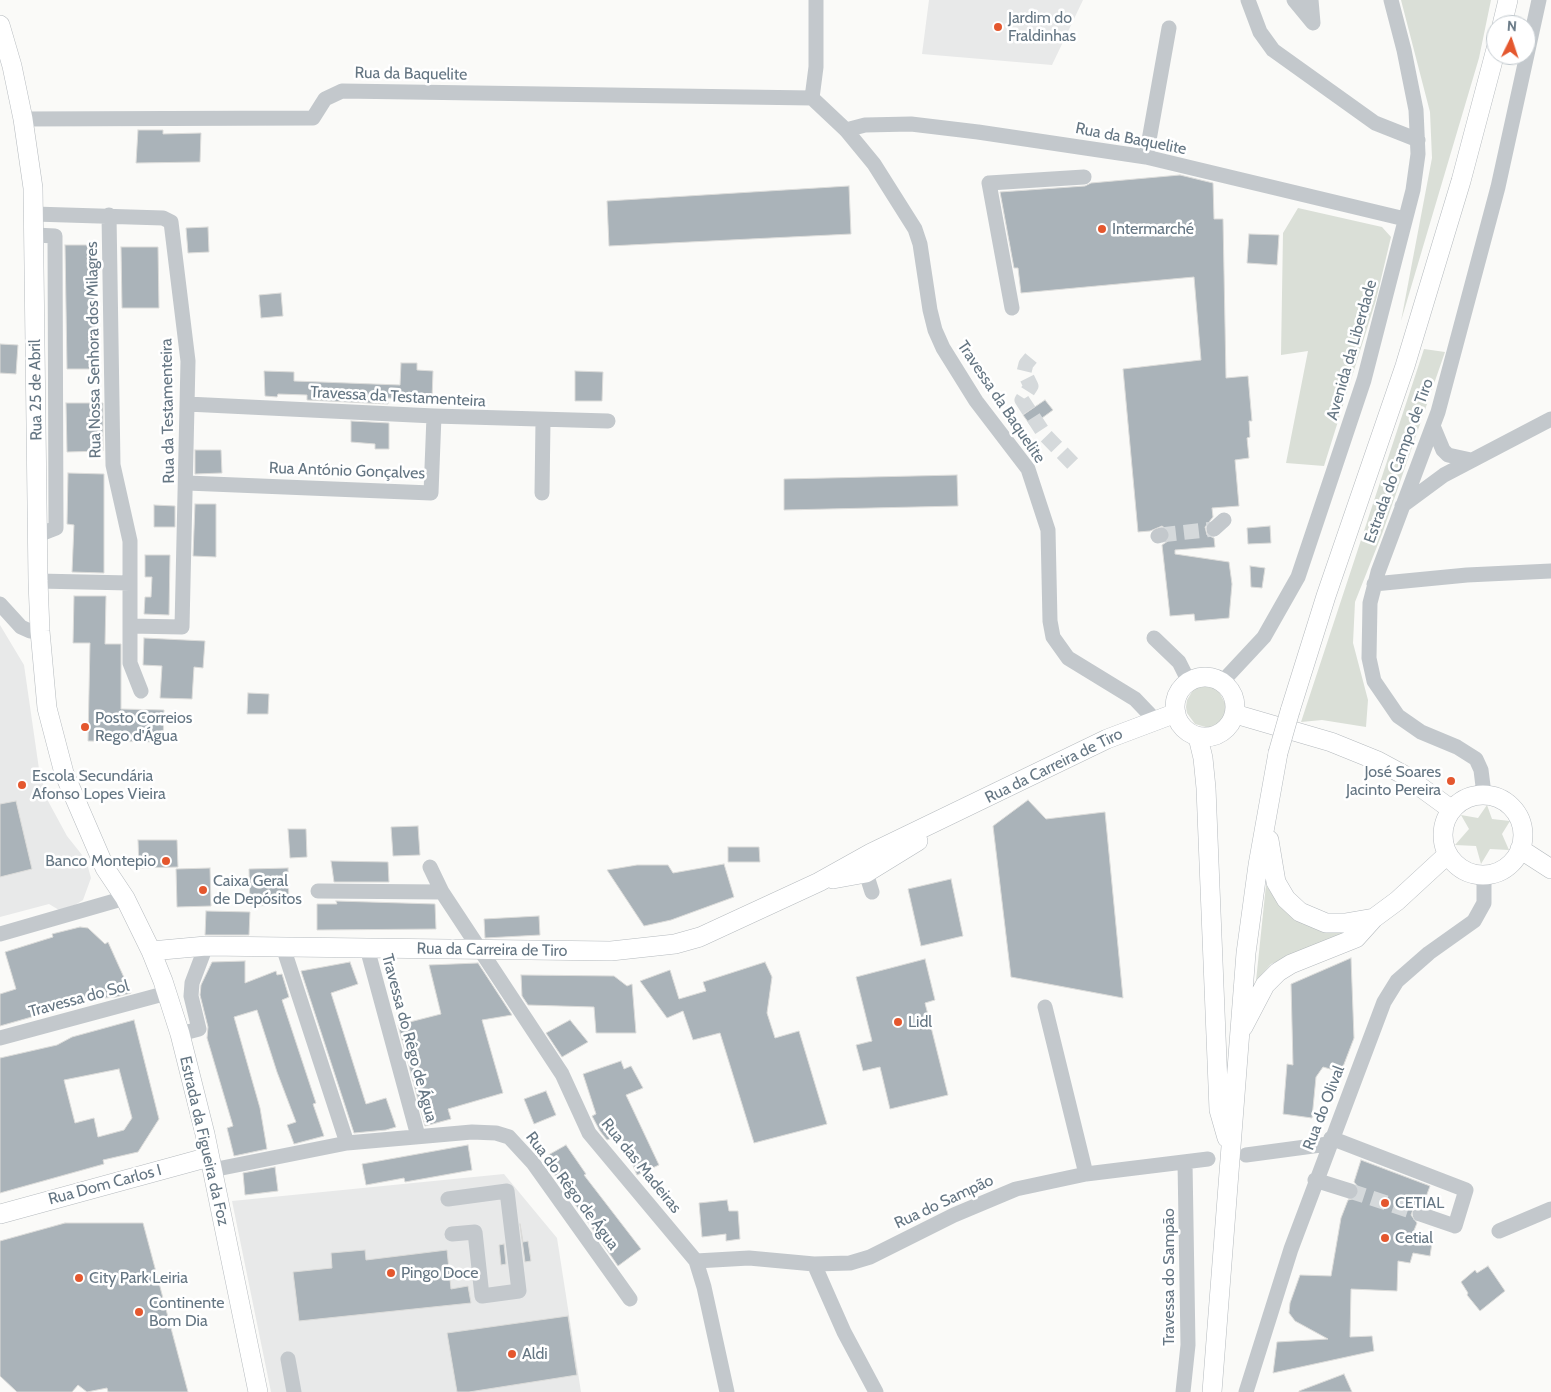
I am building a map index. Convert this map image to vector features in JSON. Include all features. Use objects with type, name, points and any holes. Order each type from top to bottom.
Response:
[{"type":"main road","points":[[1504,15],[1508,0]]},
{"type":"main road","name":"Rua 25 de Abril","points":[[0,25],[24,119],[34,214],[38,581],[40,631],[47,708],[64,773],[105,868],[124,898]]},
{"type":"main road","points":[[1212,1392],[1238,1152],[1239,1034],[1250,915],[1278,753],[1326,596],[1408,357],[1461,181],[1492,65]]},
{"type":"main road","points":[[1206,677],[1222,682],[1232,693],[1235,714],[1232,721],[1221,733],[1214,736],[1198,737],[1186,731],[1176,713],[1176,699],[1184,686],[1189,682],[1206,677]]},
{"type":"main road","name":"Rua da Carreira de Tiro","points":[[151,951],[206,946],[611,951],[660,947],[700,937],[819,882],[871,853],[935,824],[1107,739],[1176,713]]},
{"type":"main road","points":[[1235,714],[1331,742],[1378,761],[1404,775],[1452,810]]},
{"type":"main road","points":[[1198,737],[1204,758],[1206,788],[1219,1110],[1238,1152]]},
{"type":"main road","points":[[1479,795],[1498,799],[1514,811],[1522,829],[1520,849],[1510,864],[1502,870],[1484,874],[1463,869],[1448,854],[1443,836],[1447,818],[1452,810],[1464,800],[1479,795]]},
{"type":"main road","points":[[1266,815],[1272,873],[1281,891],[1292,906],[1308,916],[1326,923],[1345,923],[1374,918]]},
{"type":"main road","name":"Rua da Carreira de Tiro","points":[[819,882],[866,873],[913,845],[935,824]]},
{"type":"main road","points":[[1520,849],[1551,869]]},
{"type":"main road","points":[[866,873],[865,865],[871,853]]},
{"type":"main road","points":[[1239,1034],[1266,985],[1278,972],[1290,964],[1356,938],[1374,918],[1397,901],[1448,854]]},
{"type":"main road","name":"Estrada da Figueira da Foz","points":[[124,898],[151,951],[180,1034],[211,1163],[258,1392]]},
{"type":"main road","name":"Rua Dom Carlos I","points":[[0,1214],[211,1163]]},
{"type":"street","points":[[812,98],[816,67],[816,0]]},
{"type":"street","points":[[1248,0],[1260,32],[1272,50],[1375,123],[1418,140]]},
{"type":"street","points":[[1294,0],[1313,22],[1311,0]]},
{"type":"street","name":"Avenida da Liberdade","points":[[1222,682],[1264,637],[1298,577],[1364,380],[1405,219],[1415,177],[1418,140],[1413,88],[1390,0]]},
{"type":"street","name":"Estrada do Campo de Tiro","points":[[1479,795],[1483,786],[1481,770],[1476,759],[1457,747],[1421,732],[1398,716],[1374,680],[1369,658],[1370,603],[1374,584],[1433,426],[1498,187],[1539,0]]},
{"type":"street","points":[[1146,157],[1169,28]]},
{"type":"street","name":"Rua da Baquelite","points":[[24,119],[313,118],[325,99],[342,91],[812,98]]},
{"type":"street","name":"Travessa da Baquelite","points":[[812,98],[846,130],[874,164],[915,229],[920,244],[934,330],[951,364],[976,401],[1020,458],[1033,480],[1048,530],[1050,621],[1053,637],[1068,658],[1135,699],[1156,721]]},
{"type":"street","name":"Rua da Baquelite","points":[[846,130],[865,125],[910,124],[1007,136],[1146,157],[1405,219]]},
{"type":"street","points":[[1012,308],[989,183],[1084,177]]},
{"type":"street","name":"Rua da Testamenteira","points":[[34,214],[163,218],[171,222],[188,361],[187,483],[182,626],[130,626]]},
{"type":"street","name":"Rua Nossa Senhora dos Milagres","points":[[109,215],[113,465],[128,524],[130,663],[141,691]]},
{"type":"street","name":"Travessa da Testamenteira","points":[[188,404],[543,421],[608,421]]},
{"type":"street","name":"Rua António Gonçalves","points":[[187,483],[431,493],[434,416]]},
{"type":"street","points":[[1402,506],[1444,475],[1551,419]]},
{"type":"street","points":[[542,494],[543,421]]},
{"type":"street","points":[[1433,426],[1443,450],[1448,455],[1471,460]]},
{"type":"street","points":[[1374,584],[1467,574],[1551,571]]},
{"type":"street","points":[[38,581],[130,583]]},
{"type":"street","points":[[0,604],[21,627],[30,631],[40,631]]},
{"type":"street","points":[[1154,638],[1179,662],[1189,682]]},
{"type":"street","name":"Rua das Madeiras","points":[[430,867],[442,892],[562,1074],[589,1133],[696,1261],[704,1287],[727,1392]]},
{"type":"street","points":[[866,873],[872,892]]},
{"type":"street","name":"Rua do Olival","points":[[1246,1392],[1290,1249],[1384,1002],[1397,981],[1429,953],[1474,921],[1484,903],[1484,874]]},
{"type":"street","points":[[318,891],[442,892]]},
{"type":"street","points":[[0,934],[124,898]]},
{"type":"street","points":[[180,1034],[198,1029],[191,996],[192,983],[206,946]]},
{"type":"street","points":[[283,947],[347,1143]]},
{"type":"street","name":"Travessa do Rêgo de Água","points":[[367,948],[418,1136]]},
{"type":"street","name":"Travessa do Sol","points":[[0,1038],[167,993]]},
{"type":"street","points":[[1045,1007],[1086,1174]]},
{"type":"street","name":"Rua do Rêgo de Água","points":[[211,1163],[347,1143],[418,1136],[472,1132],[496,1133],[509,1137],[533,1163],[630,1299]]},
{"type":"street","points":[[1238,1152],[1330,1141],[1466,1190],[1455,1226],[1420,1214]]},
{"type":"street","name":"Rua do Sampão","points":[[696,1261],[749,1258],[814,1264],[850,1262],[870,1257],[954,1215],[1016,1189],[1086,1174],[1208,1159]]},
{"type":"street","name":"Travessa do Sampão","points":[[1183,1392],[1188,1345],[1186,1162]]},
{"type":"street","points":[[1315,1180],[1350,1191]]},
{"type":"street","points":[[448,1199],[507,1191],[519,1292],[482,1296],[475,1232],[452,1234]]},
{"type":"street","points":[[1499,1231],[1551,1209]]},
{"type":"street","points":[[814,1264],[844,1332],[876,1392]]},
{"type":"street","points":[[288,1359],[294,1392]]},
{"type":"shaded area","name":"Jardim do Fraldinhas","points":[[929,0],[1083,0],[1052,65],[922,54]]},
{"type":"shaded area","points":[[1401,0],[1491,0],[1488,15],[1486,15],[1479,58],[1401,321],[1432,158],[1430,112]]},
{"type":"shaded area","points":[[1298,208],[1382,227],[1391,237],[1376,300],[1324,466],[1286,463],[1308,351],[1281,355],[1283,233]]},
{"type":"shaded area","points":[[1424,349],[1445,352],[1382,534],[1355,602],[1353,643],[1368,700],[1366,727],[1322,720],[1301,722]]},
{"type":"shaded area","name":"Escola Secundária Afonso Lopes Vieira","points":[[0,625],[24,665],[39,769],[48,801],[67,836],[86,860],[91,878],[83,900],[75,905],[59,910],[49,904],[0,917]]},
{"type":"shaded area","points":[[1204,684],[1218,690],[1225,703],[1225,712],[1221,722],[1209,728],[1195,724],[1187,713],[1186,707],[1187,700],[1193,690]]},
{"type":"shaded area","points":[[1487,805],[1492,819],[1510,821],[1502,834],[1509,850],[1490,849],[1481,864],[1476,846],[1455,845],[1469,829],[1461,815],[1478,818]]},
{"type":"shaded area","points":[[1266,885],[1282,908],[1348,932],[1271,964],[1256,981]]},
{"type":"shaded area","points":[[504,1174],[557,1238],[581,1392],[271,1392],[232,1201]]},
{"type":"building","points":[[138,130],[163,130],[163,134],[201,133],[200,162],[136,163]]},
{"type":"building","points":[[1180,175],[1213,183],[1214,219],[1223,219],[1226,378],[1248,376],[1252,421],[1249,421],[1250,437],[1247,438],[1249,458],[1235,460],[1239,506],[1212,508],[1213,517],[1205,527],[1207,535],[1214,538],[1215,547],[1175,550],[1175,554],[1229,562],[1232,584],[1229,618],[1195,621],[1194,614],[1170,616],[1162,545],[1168,541],[1170,532],[1162,526],[1150,531],[1138,532],[1123,369],[1201,360],[1194,277],[1021,293],[1018,268],[1014,268],[1000,192],[1085,186],[1091,183]]},
{"type":"building","points":[[849,186],[851,234],[609,246],[607,201]]},
{"type":"building","points":[[208,227],[209,252],[188,253],[186,228]]},
{"type":"building","points":[[1249,234],[1279,235],[1277,265],[1247,263]]},
{"type":"building","points":[[65,245],[94,245],[96,369],[67,369]]},
{"type":"building","points":[[121,247],[158,247],[159,308],[122,308]]},
{"type":"building","points":[[281,293],[283,316],[261,318],[259,295]]},
{"type":"building","points":[[0,344],[18,345],[16,374],[0,373]]},
{"type":"building","points":[[401,363],[417,363],[417,370],[433,371],[432,400],[388,398],[388,404],[307,400],[307,395],[278,394],[277,397],[265,396],[264,371],[294,372],[294,381],[400,385]]},
{"type":"building","points":[[575,371],[603,372],[602,401],[575,401]]},
{"type":"building","points":[[1045,400],[1053,410],[1031,426],[1023,415]]},
{"type":"building","points":[[66,403],[103,403],[103,451],[67,452]]},
{"type":"building","points":[[351,421],[389,423],[389,449],[375,449],[375,444],[351,442]]},
{"type":"building","points":[[195,450],[221,450],[222,473],[195,474]]},
{"type":"building","points":[[68,473],[104,474],[104,573],[72,572],[74,525],[67,524]]},
{"type":"building","points":[[957,475],[958,506],[784,510],[784,479]]},
{"type":"building","points":[[195,504],[216,504],[216,557],[193,556]]},
{"type":"building","points":[[154,505],[175,506],[175,527],[154,527]]},
{"type":"building","points":[[1270,526],[1271,543],[1248,544],[1247,528]]},
{"type":"building","points":[[145,555],[170,555],[169,615],[144,614],[145,597],[151,597],[152,577],[145,577]]},
{"type":"building","points":[[1250,566],[1265,568],[1262,588],[1251,587]]},
{"type":"building","points":[[74,596],[106,596],[105,644],[121,644],[121,709],[164,710],[163,742],[88,741],[90,643],[73,643]]},
{"type":"building","points":[[144,638],[205,641],[203,668],[194,667],[192,699],[160,698],[162,666],[143,665]]},
{"type":"building","points":[[248,693],[269,694],[268,714],[247,714]]},
{"type":"building","points":[[1028,800],[1046,819],[1105,812],[1123,998],[1011,977],[993,826]]},
{"type":"building","points":[[16,801],[32,869],[0,877],[0,804]]},
{"type":"building","points":[[418,826],[420,855],[393,856],[391,827]]},
{"type":"building","points":[[288,829],[306,829],[307,857],[290,858]]},
{"type":"building","points":[[138,840],[177,840],[178,867],[139,868]]},
{"type":"building","points":[[728,847],[759,847],[760,862],[728,862]]},
{"type":"building","points":[[331,861],[388,862],[389,882],[334,882]]},
{"type":"building","points":[[724,864],[734,897],[671,920],[644,926],[607,870],[637,865],[668,865],[673,873]]},
{"type":"building","points":[[210,868],[211,906],[177,907],[176,869]]},
{"type":"building","points":[[288,868],[289,905],[250,906],[249,869]]},
{"type":"building","points":[[951,879],[963,936],[921,946],[908,889]]},
{"type":"building","points":[[336,901],[435,904],[436,929],[317,930],[317,904],[337,904]]},
{"type":"building","points":[[206,911],[250,912],[249,935],[205,935]]},
{"type":"building","points":[[539,916],[540,935],[485,938],[484,919]]},
{"type":"building","points":[[80,927],[88,928],[105,944],[108,942],[131,993],[116,997],[73,1001],[74,1005],[0,1026],[0,994],[16,989],[5,952],[53,937],[52,934]]},
{"type":"building","points":[[1351,958],[1354,1038],[1341,1072],[1323,1067],[1316,1077],[1312,1118],[1283,1114],[1287,1064],[1293,1065],[1291,984]]},
{"type":"building","name":"Lidl","points":[[925,959],[935,1000],[925,1003],[948,1095],[890,1109],[880,1067],[863,1071],[856,1045],[872,1041],[856,977]]},
{"type":"building","points":[[245,961],[245,983],[276,971],[277,975],[282,974],[289,997],[282,1000],[316,1103],[313,1104],[324,1136],[294,1144],[287,1125],[296,1122],[277,1072],[257,1010],[234,1017],[260,1108],[267,1149],[234,1156],[227,1128],[233,1126],[207,1038],[208,1027],[200,995],[201,985],[212,962]]},
{"type":"building","points":[[350,962],[358,984],[331,993],[366,1104],[386,1098],[396,1127],[386,1130],[354,1133],[301,971]]},
{"type":"building","points":[[765,962],[772,977],[767,1013],[775,1038],[799,1031],[827,1124],[754,1143],[720,1033],[693,1040],[683,1011],[667,1018],[640,981],[670,970],[679,999],[706,991],[703,982]]},
{"type":"building","points":[[478,963],[512,1015],[482,1020],[503,1093],[448,1109],[451,1119],[425,1126],[398,1025],[441,1014],[429,965]]},
{"type":"building","points":[[521,975],[614,976],[627,986],[632,984],[636,1033],[596,1033],[594,1007],[528,1005],[522,996]]},
{"type":"building","points":[[134,1020],[159,1119],[138,1152],[103,1160],[104,1164],[0,1193],[0,1058],[57,1045],[72,1037]],"holes":[[[119,1069],[132,1118],[124,1130],[98,1137],[94,1118],[75,1123],[64,1080]]]},
{"type":"building","points":[[570,1020],[588,1042],[562,1057],[546,1033]]},
{"type":"building","points":[[621,1061],[624,1069],[631,1066],[643,1088],[626,1095],[659,1165],[637,1175],[620,1135],[607,1140],[600,1131],[592,1116],[596,1114],[583,1074]]},
{"type":"building","points":[[546,1091],[556,1115],[534,1124],[524,1099]]},
{"type":"building","points":[[468,1145],[472,1170],[405,1182],[404,1178],[366,1185],[362,1164]]},
{"type":"building","points":[[566,1145],[586,1174],[584,1175],[641,1249],[618,1266],[543,1158]]},
{"type":"building","points":[[1361,1160],[1430,1186],[1423,1205],[1414,1207],[1411,1215],[1417,1223],[1413,1233],[1433,1236],[1430,1256],[1413,1253],[1410,1263],[1398,1261],[1397,1291],[1351,1289],[1350,1337],[1372,1336],[1374,1351],[1273,1373],[1277,1342],[1328,1339],[1295,1321],[1289,1313],[1290,1303],[1300,1275],[1331,1276],[1341,1218],[1348,1200],[1356,1198],[1359,1193],[1359,1188],[1354,1182]]},
{"type":"building","points":[[275,1167],[278,1191],[245,1195],[243,1173]]},
{"type":"building","points":[[727,1200],[729,1211],[738,1211],[740,1239],[726,1241],[726,1234],[702,1237],[699,1203]]},
{"type":"building","name":"City Park Leiria","points":[[65,1223],[143,1223],[188,1392],[108,1392],[107,1388],[87,1392],[78,1385],[72,1392],[17,1392],[0,1376],[0,1241]]},
{"type":"building","points":[[520,1224],[523,1242],[528,1241],[531,1261],[525,1262]]},
{"type":"building","points":[[504,1244],[506,1264],[501,1265],[499,1245]]},
{"type":"building","name":"Pingo Doce","points":[[365,1250],[366,1260],[447,1250],[451,1289],[468,1286],[471,1303],[299,1321],[293,1272],[332,1268],[331,1253]]},
{"type":"building","points":[[1488,1266],[1505,1291],[1480,1311],[1467,1295],[1468,1293],[1461,1282],[1475,1270],[1477,1273]]},
{"type":"building","name":"Aldi","points":[[568,1316],[577,1375],[469,1392],[457,1392],[447,1333]]},
{"type":"building","points":[[1344,1374],[1352,1392],[1299,1392],[1299,1391]]},
{"type":"tunnel","points":[[1031,358],[1026,364],[1024,372],[1031,386],[1022,400],[1045,435],[1075,466]]},
{"type":"tunnel","points":[[1161,535],[1214,529]]},
{"type":"tunnel","points":[[1350,1191],[1420,1214]]},
{"type":"place","name":"Jardim do Fraldinhas","points":[[998,27]]},
{"type":"place","name":"Intermarché","points":[[1102,229]]},
{"type":"place","name":"Posto Correios Rego d'Água","points":[[85,727]]},
{"type":"place","name":"José Soares Jacinto Pereira","points":[[1451,781]]},
{"type":"place","name":"Escola Secundária Afonso Lopes Vieira","points":[[22,785]]},
{"type":"place","name":"Banco Montepio","points":[[166,861]]},
{"type":"place","name":"Caixa Geral de Depósitos","points":[[203,890]]},
{"type":"place","name":"Lidl","points":[[898,1022]]},
{"type":"place","name":"CETIAL","points":[[1385,1203]]},
{"type":"place","name":"Cetial","points":[[1385,1238]]},
{"type":"place","name":"Pingo Doce","points":[[391,1273]]},
{"type":"place","name":"City Park Leiria","points":[[79,1278]]},
{"type":"place","name":"Continente Bom Dia","points":[[139,1312]]},
{"type":"place","name":"Aldi","points":[[512,1354]]}]
